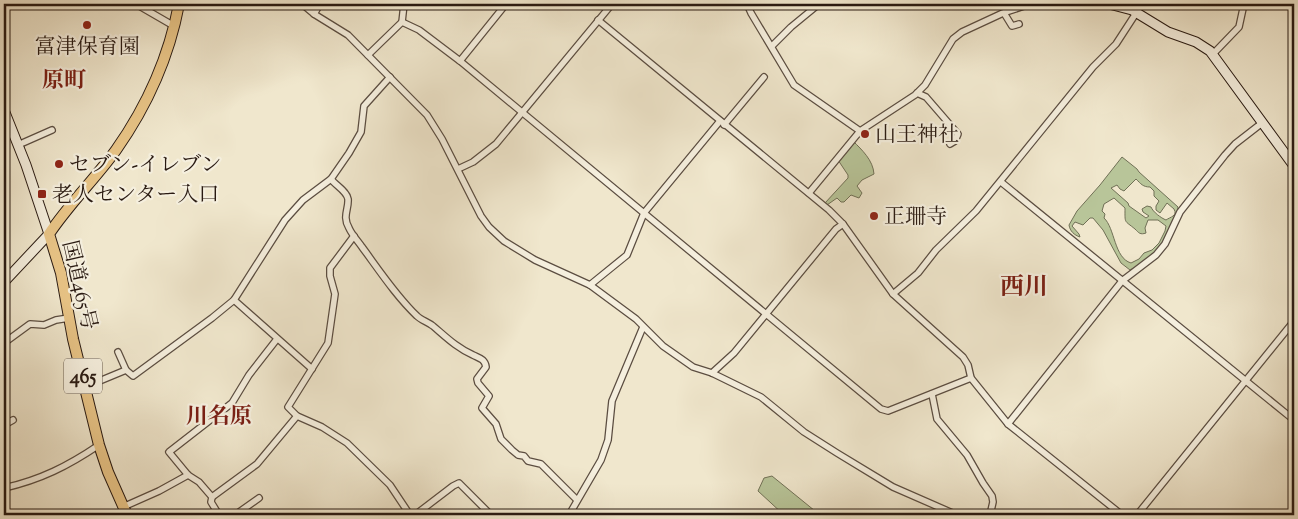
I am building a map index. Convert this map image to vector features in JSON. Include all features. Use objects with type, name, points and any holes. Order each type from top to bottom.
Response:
[{"type":"highway","name":"国道465号","points":[[125,511],[99,446],[69,318],[61,273],[49,234],[116,150],[143,107],[162,66],[179,4]]},
{"type":"main road","points":[[1109,4],[1137,13],[1168,32],[1201,44],[1213,54],[1294,166]]},
{"type":"main road","points":[[4,110],[40,202],[49,234],[4,282]]},
{"type":"street","points":[[136,4],[174,26]]},
{"type":"street","points":[[302,4],[314,14],[348,35],[427,115],[458,169],[481,216],[489,227],[504,241],[534,260],[590,285],[636,319],[663,346],[693,367],[712,373],[761,397],[804,432],[893,487],[957,515]]},
{"type":"street","points":[[314,14],[320,4]]},
{"type":"street","points":[[368,55],[402,22],[404,4]]},
{"type":"street","points":[[460,61],[506,4]]},
{"type":"street","points":[[458,169],[473,162],[496,144],[612,4]]},
{"type":"street","points":[[747,4],[794,85],[860,131]]},
{"type":"street","points":[[772,46],[791,27],[819,4]]},
{"type":"street","points":[[809,193],[860,131],[926,85],[954,39],[962,32],[1004,13],[1030,4]]},
{"type":"street","points":[[893,294],[918,273],[936,250],[976,211],[1001,182],[1093,67],[1116,44],[1142,4]]},
{"type":"street","points":[[1213,54],[1239,27],[1244,4]]},
{"type":"street","points":[[1004,13],[1012,26],[1019,24]]},
{"type":"street","points":[[598,20],[809,193],[842,224],[893,294],[963,357],[971,378],[1008,424],[1122,515]]},
{"type":"street","points":[[402,22],[430,37],[460,61],[880,409],[888,411],[971,378]]},
{"type":"street","points":[[118,352],[126,370],[132,376],[234,300],[285,220],[303,200],[331,179],[361,132],[364,106],[390,77]]},
{"type":"street","points":[[590,285],[627,255],[644,213],[764,77]]},
{"type":"street","points":[[917,93],[926,97],[958,134],[956,141],[950,144]]},
{"type":"street","points":[[1008,424],[1122,281],[1156,254],[1165,244],[1180,212],[1225,155],[1235,144],[1262,123]]},
{"type":"street","points":[[18,145],[52,130]]},
{"type":"street","points":[[331,179],[346,194],[348,200],[345,217],[348,227],[387,281],[418,317],[464,351],[482,359],[486,363],[486,366],[477,378],[478,383],[489,396],[482,408],[496,424],[501,438],[518,455],[524,456],[535,464],[541,464],[577,500]]},
{"type":"street","points":[[1001,182],[1294,420]]},
{"type":"street","points":[[712,373],[734,354],[842,224]]},
{"type":"street","points":[[354,236],[330,268],[330,276],[335,294],[328,343],[288,407],[297,416],[322,427],[347,443],[390,485],[410,515]]},
{"type":"street","points":[[234,300],[312,369]]},
{"type":"street","points":[[4,343],[30,324],[44,326],[56,320],[69,318]]},
{"type":"street","points":[[1137,515],[1294,321]]},
{"type":"street","points":[[569,515],[601,460],[608,440],[612,401],[643,327]]},
{"type":"street","points":[[219,515],[211,502],[212,497],[199,482],[188,475],[169,452],[232,403],[249,375],[277,339]]},
{"type":"street","points":[[85,387],[126,370]]},
{"type":"street","points":[[932,394],[937,419],[967,455],[992,496],[994,502],[990,515]]},
{"type":"street","points":[[212,497],[257,464],[297,416]]},
{"type":"street","points":[[4,425],[13,420]]},
{"type":"street","points":[[4,488],[39,479],[55,472],[99,446]]},
{"type":"street","points":[[125,511],[188,475]]},
{"type":"street","points":[[415,515],[459,483],[491,515]]},
{"type":"street","points":[[235,515],[260,498]]},
{"type":"green space","points":[[853,141],[869,160],[874,174],[862,180],[857,186],[862,193],[859,198],[851,195],[844,202],[841,202],[837,198],[827,205],[825,203],[848,178],[838,160]]},
{"type":"green space","points":[[1122,157],[1178,207],[1163,242],[1147,260],[1130,270],[1121,263],[1103,230],[1093,218],[1090,218],[1083,225],[1075,222],[1072,226],[1080,237],[1073,232],[1069,225],[1077,211]],"holes":[[[1136,179],[1142,185],[1150,187],[1154,191],[1154,196],[1159,201],[1156,210],[1160,213],[1167,203],[1174,209],[1174,215],[1166,220],[1157,215],[1151,207],[1147,206],[1142,209],[1149,216],[1146,218],[1129,206],[1111,188],[1117,185],[1124,191]],[[1114,198],[1125,208],[1127,223],[1140,233],[1146,233],[1145,228],[1148,220],[1158,220],[1166,226],[1159,243],[1152,250],[1144,253],[1139,259],[1131,263],[1121,255],[1108,223],[1104,218],[1105,214],[1102,211],[1104,204]]]},
{"type":"green space","points":[[772,476],[820,515],[784,515],[758,491],[764,478]]},
{"type":"place","name":"富津保育園","points":[[87,25]]},
{"type":"place","name":"山王神社","points":[[865,134]]},
{"type":"place","name":"セブン-イレブン","points":[[59,164]]},
{"type":"place","name":"老人センター入口","points":[[42,194]]},
{"type":"place","name":"正珊寺","points":[[874,216]]},
{"type":"district","name":"原町","points":[[64,79]]},
{"type":"district","name":"西川","points":[[1024,286]]},
{"type":"district","name":"川名原","points":[[219,415]]}]
